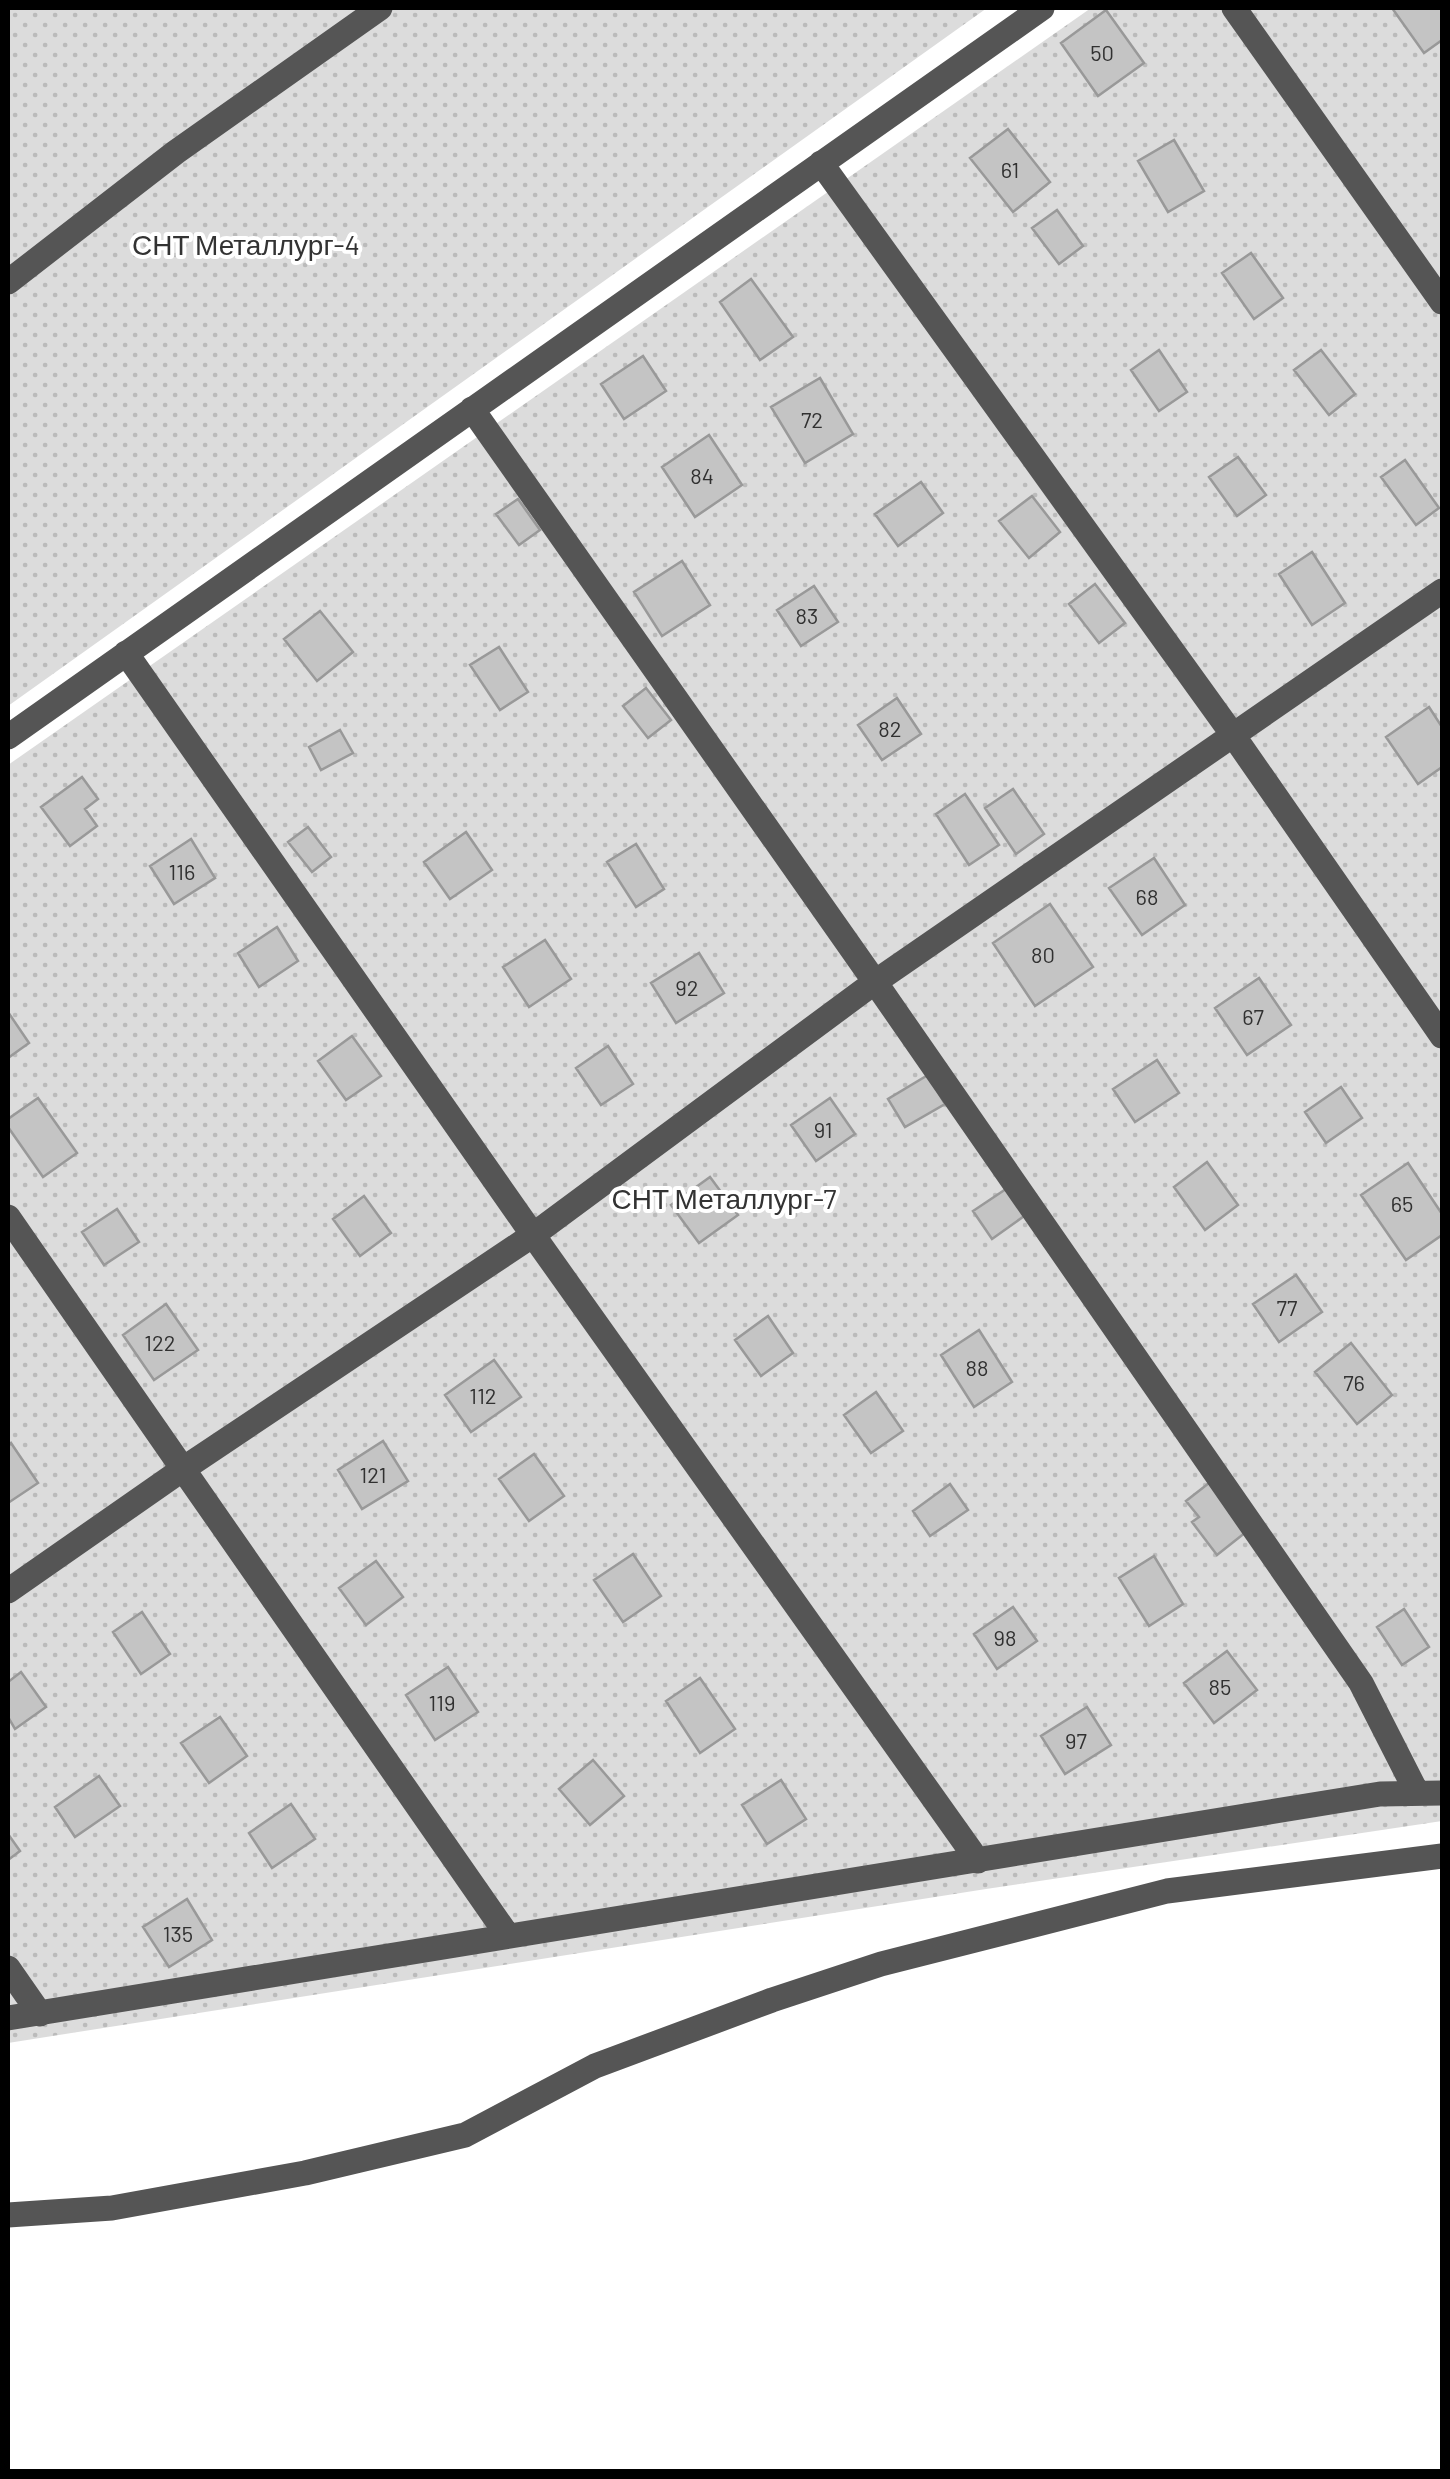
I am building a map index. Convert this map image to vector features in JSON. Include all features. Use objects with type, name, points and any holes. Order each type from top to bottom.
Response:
[{"type":"lane","points":[[8,282],[176,152],[380,8]]},
{"type":"lane","points":[[8,737],[1042,8]]},
{"type":"lane","points":[[1234,8],[1442,302]]},
{"type":"lane","points":[[821,164],[1233,735],[1442,1036]]},
{"type":"lane","points":[[472,409],[1361,1683],[1430,1793]]},
{"type":"lane","points":[[8,1591],[533,1234],[875,982],[1442,591]]},
{"type":"lane","points":[[126,653],[978,1860]]},
{"type":"lane","points":[[8,1217],[508,1936]]},
{"type":"lane","points":[[8,2018],[1380,1794],[1430,1793]]},
{"type":"lane","points":[[8,2215],[112,2208],[305,2173],[465,2135],[595,2066],[881,1964],[1167,1891],[1442,1856]]},
{"type":"lane","points":[[8,1968],[40,2014]]},
{"type":"green space","name":"СНТ Металлург-4","points":[[8,8],[987,8],[8,706]]},
{"type":"green space","name":"СНТ Металлург-7","points":[[1091,8],[1442,8],[1442,1821],[8,2043],[8,765]]},
{"type":"building","points":[[1392,8],[1442,8],[1442,40],[1424,53]]},
{"type":"building","points":[[1106,10],[1144,63],[1098,96],[1061,43]]},
{"type":"building","points":[[1008,129],[1050,182],[1013,212],[970,158]]},
{"type":"building","points":[[1174,140],[1204,191],[1168,212],[1138,161]]},
{"type":"building","points":[[1057,210],[1083,246],[1059,264],[1032,228]]},
{"type":"building","points":[[1251,253],[1283,298],[1254,319],[1222,273]]},
{"type":"building","points":[[751,279],[793,337],[760,360],[720,302]]},
{"type":"building","points":[[1159,350],[1187,392],[1159,411],[1131,370]]},
{"type":"building","points":[[1321,350],[1355,394],[1329,415],[1294,370]]},
{"type":"building","points":[[643,356],[666,391],[624,419],[601,384]]},
{"type":"building","points":[[820,378],[853,434],[805,463],[771,407]]},
{"type":"building","points":[[709,435],[742,485],[695,517],[662,467]]},
{"type":"building","points":[[1238,457],[1266,495],[1237,516],[1209,477]]},
{"type":"building","points":[[1405,460],[1439,508],[1416,525],[1381,477]]},
{"type":"building","points":[[921,482],[943,513],[898,546],[875,514]]},
{"type":"building","points":[[1032,496],[1060,532],[1029,558],[999,521]]},
{"type":"building","points":[[518,499],[540,530],[519,545],[496,514]]},
{"type":"building","points":[[1312,552],[1345,603],[1312,625],[1279,574]]},
{"type":"building","points":[[682,561],[710,605],[662,636],[634,592]]},
{"type":"building","points":[[1095,584],[1125,623],[1099,643],[1069,604]]},
{"type":"building","points":[[814,586],[838,622],[801,646],[777,610]]},
{"type":"building","points":[[320,611],[353,652],[317,681],[284,639]]},
{"type":"building","points":[[499,647],[528,692],[500,710],[470,665]]},
{"type":"building","points":[[646,688],[671,720],[648,738],[623,706]]},
{"type":"building","points":[[897,698],[921,734],[882,760],[858,725]]},
{"type":"building","points":[[1429,707],[1442,727],[1442,767],[1418,784],[1386,737]]},
{"type":"building","points":[[340,730],[353,753],[321,770],[309,747]]},
{"type":"building","points":[[82,777],[98,799],[85,809],[97,826],[70,846],[41,807]]},
{"type":"building","points":[[1013,789],[1044,834],[1016,854],[985,808]]},
{"type":"building","points":[[965,794],[999,845],[969,865],[936,814]]},
{"type":"building","points":[[308,827],[331,857],[312,872],[288,842]]},
{"type":"building","points":[[466,832],[492,870],[450,899],[424,862]]},
{"type":"building","points":[[191,839],[215,878],[174,904],[150,866]]},
{"type":"building","points":[[636,844],[664,889],[636,907],[607,862]]},
{"type":"building","points":[[1154,858],[1185,905],[1142,935],[1109,888]]},
{"type":"building","points":[[1050,904],[1093,967],[1035,1006],[993,943]]},
{"type":"building","points":[[277,927],[298,961],[259,987],[238,953]]},
{"type":"building","points":[[545,940],[571,979],[529,1007],[503,967]]},
{"type":"building","points":[[699,953],[724,993],[676,1023],[651,983]]},
{"type":"building","points":[[1259,978],[1291,1025],[1247,1055],[1215,1008]]},
{"type":"building","points":[[8,1012],[29,1043],[8,1058]]},
{"type":"building","points":[[352,1036],[381,1076],[346,1100],[318,1061]]},
{"type":"building","points":[[608,1046],[633,1084],[601,1105],[576,1068]]},
{"type":"building","points":[[1157,1060],[1179,1093],[1135,1122],[1113,1089]]},
{"type":"building","points":[[928,1075],[945,1104],[905,1127],[888,1099]]},
{"type":"building","points":[[1341,1087],[1362,1118],[1326,1143],[1305,1112]]},
{"type":"building","points":[[38,1098],[77,1153],[43,1177],[8,1127],[8,1119]]},
{"type":"building","points":[[830,1098],[855,1134],[816,1161],[791,1125]]},
{"type":"building","points":[[1207,1162],[1238,1205],[1205,1230],[1174,1187]]},
{"type":"building","points":[[1408,1163],[1442,1214],[1442,1235],[1406,1260],[1361,1195]]},
{"type":"building","points":[[710,1177],[738,1215],[699,1243],[671,1205]]},
{"type":"building","points":[[1009,1187],[1027,1214],[992,1239],[973,1211]]},
{"type":"building","points":[[364,1196],[391,1233],[360,1256],[333,1219]]},
{"type":"building","points":[[117,1209],[139,1242],[104,1265],[82,1232]]},
{"type":"building","points":[[1296,1275],[1322,1312],[1279,1342],[1253,1304]]},
{"type":"building","points":[[166,1304],[198,1350],[154,1380],[123,1335]]},
{"type":"building","points":[[768,1316],[793,1353],[761,1376],[735,1340]]},
{"type":"building","points":[[979,1330],[1012,1382],[974,1407],[941,1355]]},
{"type":"building","points":[[1351,1343],[1392,1395],[1357,1424],[1315,1372]]},
{"type":"building","points":[[494,1360],[521,1397],[471,1432],[445,1395]]},
{"type":"building","points":[[876,1392],[903,1431],[871,1453],[844,1415]]},
{"type":"building","points":[[383,1441],[408,1481],[362,1509],[338,1470]]},
{"type":"building","points":[[11,1443],[38,1483],[8,1503],[8,1446]]},
{"type":"building","points":[[534,1454],[564,1496],[529,1521],[499,1479]]},
{"type":"building","points":[[1209,1483],[1246,1532],[1217,1555],[1192,1522],[1199,1517],[1186,1501]]},
{"type":"building","points":[[950,1484],[968,1510],[930,1536],[913,1511]]},
{"type":"building","points":[[633,1554],[661,1596],[623,1622],[594,1580]]},
{"type":"building","points":[[1154,1556],[1183,1604],[1149,1626],[1119,1578]]},
{"type":"building","points":[[376,1561],[403,1597],[366,1625],[339,1588]]},
{"type":"building","points":[[1013,1607],[1037,1641],[997,1669],[974,1634]]},
{"type":"building","points":[[1404,1609],[1429,1647],[1402,1665],[1377,1627]]},
{"type":"building","points":[[142,1612],[170,1654],[141,1674],[113,1632]]},
{"type":"building","points":[[1227,1651],[1257,1690],[1214,1723],[1184,1683]]},
{"type":"building","points":[[448,1667],[478,1712],[435,1740],[406,1695]]},
{"type":"building","points":[[21,1672],[46,1707],[15,1729],[8,1717],[8,1682]]},
{"type":"building","points":[[700,1678],[735,1729],[700,1753],[666,1701]]},
{"type":"building","points":[[1087,1707],[1111,1745],[1065,1774],[1041,1736]]},
{"type":"building","points":[[220,1717],[247,1756],[209,1783],[181,1743]]},
{"type":"building","points":[[593,1760],[624,1796],[590,1825],[559,1789]]},
{"type":"building","points":[[99,1776],[120,1806],[75,1837],[55,1807]]},
{"type":"building","points":[[781,1780],[806,1819],[767,1844],[742,1805]]},
{"type":"building","points":[[291,1804],[315,1839],[272,1868],[249,1833]]},
{"type":"building","points":[[8,1834],[20,1851],[8,1860]]},
{"type":"building","points":[[187,1899],[212,1940],[169,1967],[143,1927]]}]
